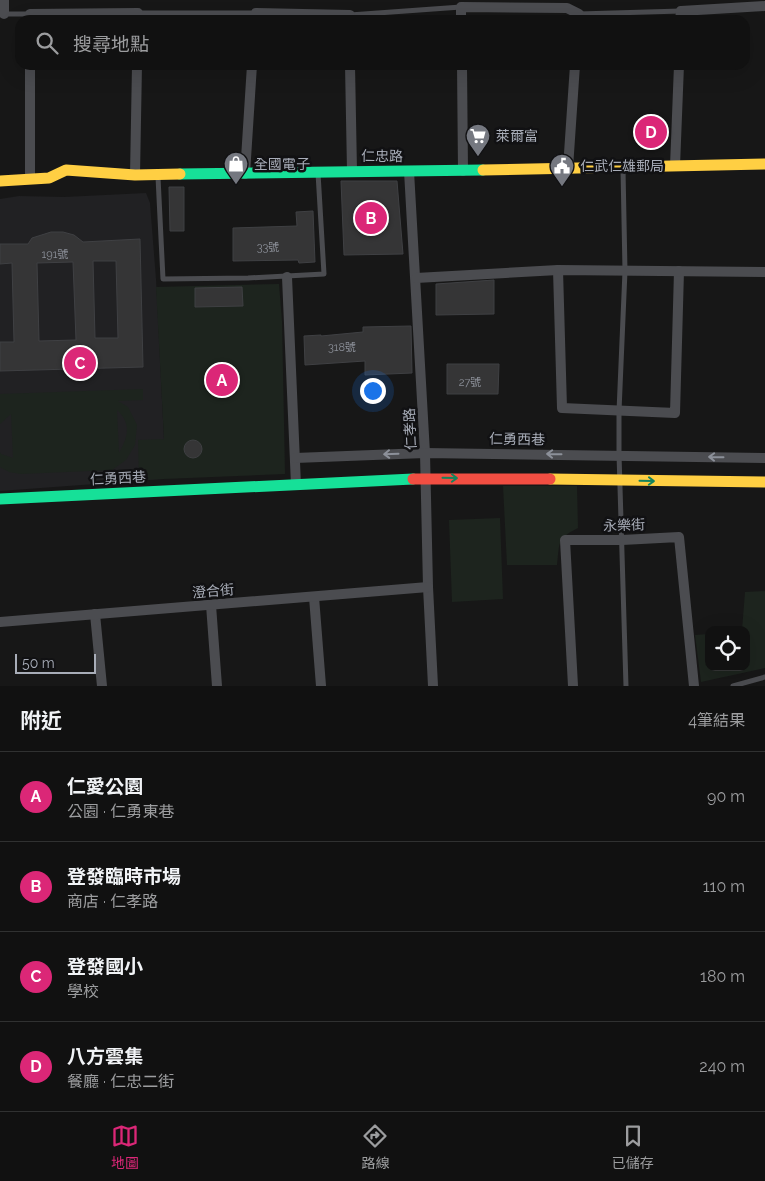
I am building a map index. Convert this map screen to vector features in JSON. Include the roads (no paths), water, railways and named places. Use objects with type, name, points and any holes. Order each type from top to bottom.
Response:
[{"type":"street","points":[[2,14],[4,0]]},
{"type":"street","points":[[461,15],[461,6],[567,8],[576,15]]},
{"type":"street","points":[[681,15],[765,6]]},
{"type":"street","points":[[47,15],[73,12],[112,15]]},
{"type":"street","points":[[278,15],[317,15]]},
{"type":"street","points":[[30,70],[30,178]]},
{"type":"street","points":[[135,175],[137,70]]},
{"type":"street","points":[[245,174],[252,70]]},
{"type":"street","points":[[350,70],[352,171]]},
{"type":"street","points":[[462,70],[463,171]]},
{"type":"street","points":[[568,168],[575,70]]},
{"type":"street","points":[[675,166],[679,70]]},
{"type":"street","name":"仁忠路","points":[[0,181],[49,178],[66,170],[135,175],[463,171],[765,164]]},
{"type":"street","name":"仁孝路","points":[[410,171],[425,453],[428,587],[433,686]]},
{"type":"street","points":[[558,270],[562,408],[675,413],[679,272]]},
{"type":"street","points":[[416,278],[558,270],[765,272]]},
{"type":"street","points":[[286,277],[296,485]]},
{"type":"street","name":"仁勇西巷","points":[[295,458],[425,453],[619,454],[765,458]]},
{"type":"street","name":"仁勇西巷","points":[[0,499],[426,478],[765,482]]},
{"type":"street","name":"永樂街","points":[[573,686],[565,540],[680,537],[694,686]]},
{"type":"street","name":"澄合街","points":[[0,622],[428,587]]},
{"type":"street","points":[[314,597],[321,686]]},
{"type":"street","points":[[211,605],[217,686]]},
{"type":"street","points":[[95,614],[102,686]]},
{"type":"lane","points":[[370,15],[461,6]]},
{"type":"lane","points":[[2,14],[15,15]]},
{"type":"lane","points":[[623,168],[625,271],[619,454],[626,686]]},
{"type":"lane","points":[[158,174],[163,279],[286,277],[324,274],[318,172]]},
{"type":"lane","points":[[733,686],[765,677]]},
{"type":"place","name":"八方雲集","points":[[651,132]]},
{"type":"place","name":"萊爾富","points":[[478,157]]},
{"type":"place","name":"全國電子","points":[[236,185]]},
{"type":"place","name":"仁武仁雄郵局","points":[[562,187]]},
{"type":"place","name":"登發臨時市場","points":[[371,218]]},
{"type":"place","name":"登發國小","points":[[80,363]]},
{"type":"place","name":"仁愛公園","points":[[222,380]]}]
